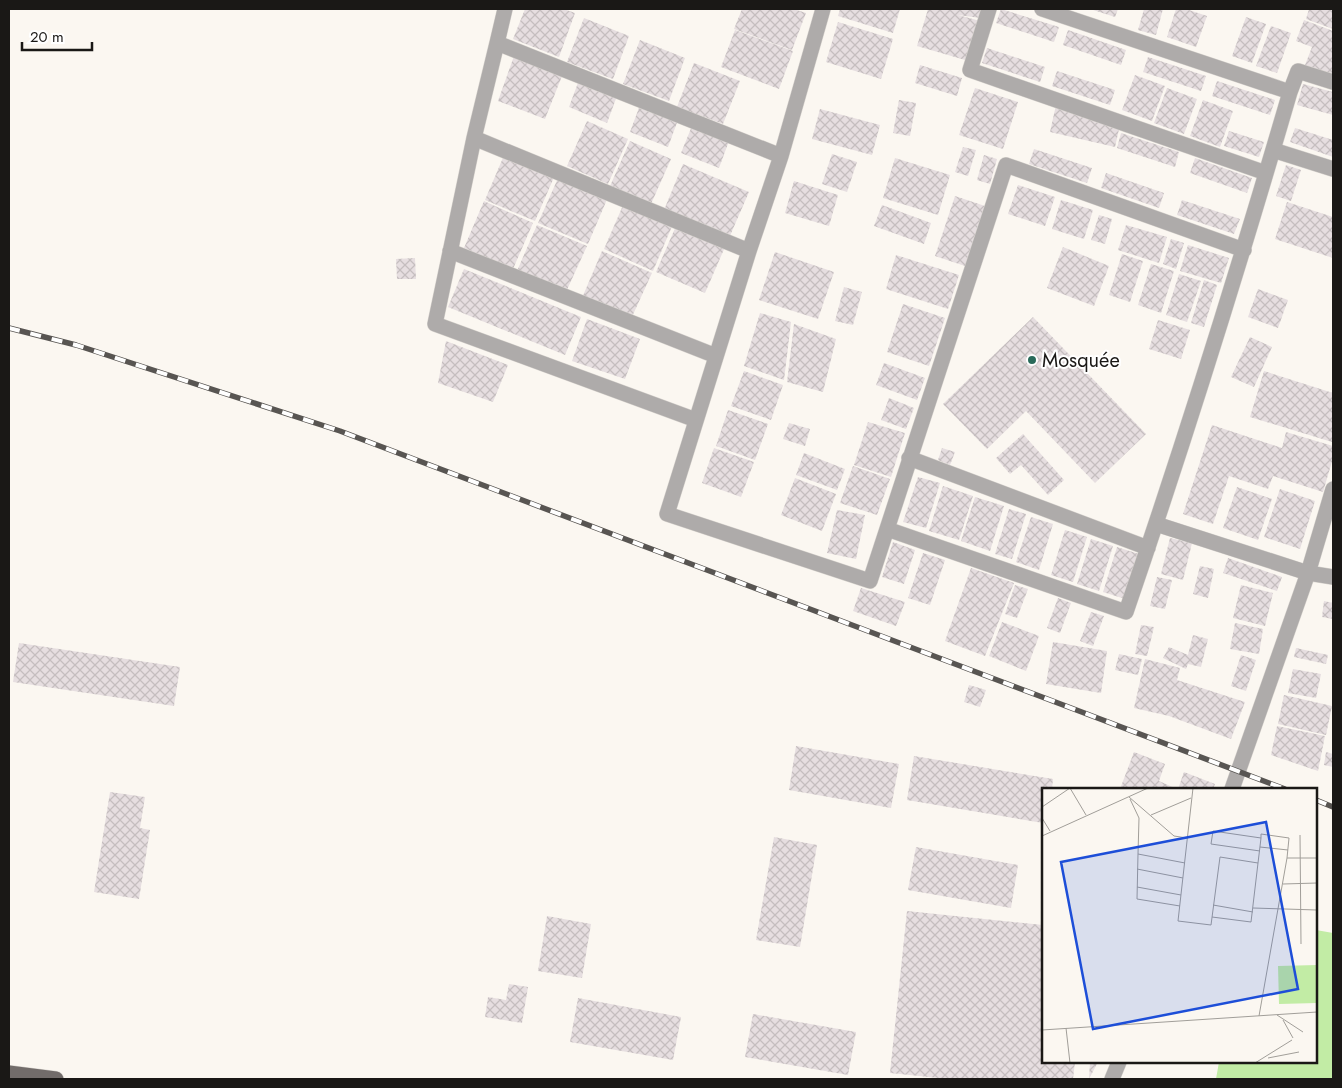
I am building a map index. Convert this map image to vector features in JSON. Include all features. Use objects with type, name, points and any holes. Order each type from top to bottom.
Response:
[{"type":"main road","points":[[9,1073],[56,1079]]},
{"type":"street","points":[[505,9],[474,138],[435,324],[696,420]]},
{"type":"street","points":[[823,9],[781,156],[749,251],[667,514],[870,581],[1006,165],[1244,250]]},
{"type":"street","points":[[989,9],[970,70],[1266,173]]},
{"type":"street","points":[[1042,9],[1290,92]]},
{"type":"street","points":[[497,43],[781,156]]},
{"type":"street","points":[[887,529],[1126,612],[1244,250],[1290,92],[1298,71],[1333,82]]},
{"type":"street","points":[[474,138],[749,251]]},
{"type":"street","points":[[1273,150],[1333,169]]},
{"type":"street","points":[[450,251],[716,356]]},
{"type":"street","points":[[909,458],[1148,548]]},
{"type":"street","points":[[1232,788],[1308,572],[1333,489]]},
{"type":"street","points":[[1156,524],[1308,572],[1333,577]]},
{"type":"street","points":[[1112,1079],[1120,1063]]},
{"type":"green space","points":[[1317,930],[1333,933],[1333,1079],[1216,1079],[1219,1063],[1317,1063]]},
{"type":"building","points":[[525,9],[564,9],[575,13],[559,57],[513,39]]},
{"type":"building","points":[[742,9],[794,9],[806,13],[792,50],[734,29]]},
{"type":"building","points":[[840,9],[900,9],[893,33],[838,16]]},
{"type":"building","points":[[928,9],[982,9],[980,18],[958,15],[984,22],[972,62],[917,46]]},
{"type":"building","points":[[1001,9],[1059,27],[1054,42],[996,23]]},
{"type":"building","points":[[1090,9],[1118,9],[1115,17]]},
{"type":"building","points":[[1144,9],[1163,9],[1156,35],[1138,30]]},
{"type":"building","points":[[1176,9],[1186,9],[1207,16],[1196,47],[1167,37]]},
{"type":"building","points":[[1309,9],[1333,9],[1333,29],[1306,19]]},
{"type":"building","points":[[1246,17],[1266,24],[1252,63],[1232,56]]},
{"type":"building","points":[[584,18],[629,36],[613,79],[567,62]]},
{"type":"building","points":[[1304,20],[1333,31],[1333,75],[1305,65],[1312,47],[1296,41]]},
{"type":"building","points":[[838,22],[893,39],[881,79],[826,62]]},
{"type":"building","points":[[1271,26],[1291,33],[1277,73],[1256,66]]},
{"type":"building","points":[[735,30],[793,51],[779,89],[721,67]]},
{"type":"building","points":[[1068,30],[1126,50],[1121,65],[1063,45]]},
{"type":"building","points":[[640,40],[685,58],[669,101],[623,84]]},
{"type":"building","points":[[987,48],[1045,67],[1040,82],[982,63]]},
{"type":"building","points":[[514,56],[562,76],[545,119],[498,101]]},
{"type":"building","points":[[1148,57],[1206,76],[1201,91],[1143,72]]},
{"type":"building","points":[[694,63],[740,81],[723,124],[677,107]]},
{"type":"building","points":[[920,65],[962,78],[957,96],[915,83]]},
{"type":"building","points":[[1057,71],[1115,90],[1110,105],[1052,86]]},
{"type":"building","points":[[1135,75],[1165,86],[1152,121],[1122,110]]},
{"type":"building","points":[[579,80],[617,96],[607,123],[569,107]]},
{"type":"building","points":[[1217,81],[1275,100],[1270,115],[1212,96]]},
{"type":"building","points":[[1303,84],[1333,92],[1333,115],[1297,105]]},
{"type":"building","points":[[975,88],[1018,102],[1003,149],[959,135]]},
{"type":"building","points":[[1167,88],[1197,99],[1184,134],[1154,123]]},
{"type":"building","points":[[899,100],[916,103],[910,136],[893,133]]},
{"type":"building","points":[[1203,100],[1233,111],[1220,147],[1190,136]]},
{"type":"building","points":[[640,105],[678,120],[668,147],[630,132]]},
{"type":"building","points":[[1056,105],[1120,125],[1115,147],[1050,132]]},
{"type":"building","points":[[820,109],[880,125],[872,155],[812,139]]},
{"type":"building","points":[[587,121],[628,139],[608,184],[567,166]]},
{"type":"building","points":[[692,126],[729,141],[719,168],[681,153]]},
{"type":"building","points":[[1295,128],[1333,140],[1333,157],[1290,142]]},
{"type":"building","points":[[1229,131],[1264,142],[1259,157],[1224,146]]},
{"type":"building","points":[[1121,133],[1179,152],[1175,167],[1117,148]]},
{"type":"building","points":[[630,141],[671,159],[651,204],[610,186]]},
{"type":"building","points":[[963,147],[976,150],[968,176],[955,172]]},
{"type":"building","points":[[1034,149],[1092,168],[1087,183],[1029,164]]},
{"type":"building","points":[[505,153],[555,175],[535,221],[485,200]]},
{"type":"building","points":[[832,154],[857,162],[847,192],[822,184]]},
{"type":"building","points":[[984,155],[997,159],[990,184],[977,180]]},
{"type":"building","points":[[895,158],[950,175],[938,215],[883,198]]},
{"type":"building","points":[[1195,158],[1252,178],[1247,193],[1190,173]]},
{"type":"building","points":[[683,164],[749,192],[729,238],[664,210]]},
{"type":"building","points":[[1286,165],[1301,170],[1291,201],[1276,196]]},
{"type":"building","points":[[1106,173],[1164,193],[1159,208],[1101,188]]},
{"type":"building","points":[[559,176],[608,197],[588,244],[538,223]]},
{"type":"building","points":[[794,181],[838,195],[829,226],[785,213]]},
{"type":"building","points":[[1018,185],[1055,197],[1045,226],[1008,214]]},
{"type":"building","points":[[955,196],[985,206],[965,266],[935,256]]},
{"type":"building","points":[[1061,200],[1093,210],[1084,239],[1052,229]]},
{"type":"building","points":[[1182,200],[1240,219],[1234,234],[1177,215]]},
{"type":"building","points":[[484,201],[533,223],[513,269],[464,248]]},
{"type":"building","points":[[1287,202],[1333,217],[1333,258],[1275,239]]},
{"type":"building","points":[[624,203],[673,224],[653,271],[604,249]]},
{"type":"building","points":[[882,205],[931,223],[924,244],[874,226]]},
{"type":"building","points":[[1099,215],[1112,219],[1105,244],[1091,240]]},
{"type":"building","points":[[537,225],[587,246],[566,292],[517,271]]},
{"type":"building","points":[[1126,225],[1167,237],[1159,263],[1118,250]]},
{"type":"building","points":[[676,226],[725,247],[705,293],[656,272]]},
{"type":"building","points":[[1171,239],[1184,243],[1176,269],[1163,264]]},
{"type":"building","points":[[1188,245],[1229,258],[1221,283],[1180,271]]},
{"type":"building","points":[[1063,247],[1109,266],[1094,306],[1047,288]]},
{"type":"building","points":[[602,251],[652,273],[631,319],[582,298]]},
{"type":"building","points":[[775,252],[834,272],[818,319],[759,300]]},
{"type":"building","points":[[1122,254],[1143,261],[1130,302],[1109,295]]},
{"type":"building","points":[[896,255],[959,275],[948,309],[886,289]]},
{"type":"building","points":[[415,258],[416,279],[397,279],[396,259]]},
{"type":"building","points":[[1151,264],[1174,271],[1161,313],[1138,305]]},
{"type":"building","points":[[464,269],[581,317],[565,355],[448,307]]},
{"type":"building","points":[[1179,274],[1201,281],[1187,322],[1166,315]]},
{"type":"building","points":[[1204,280],[1217,285],[1204,327],[1191,323]]},
{"type":"building","points":[[844,287],[862,292],[853,325],[835,321]]},
{"type":"building","points":[[1258,289],[1288,300],[1278,328],[1248,317]]},
{"type":"building","points":[[903,304],[945,318],[929,366],[887,352]]},
{"type":"building","points":[[760,313],[791,322],[784,380],[744,366]]},
{"type":"building","name":"Mosquée","points":[[1033,317],[1146,434],[1095,483],[1026,411],[987,449],[943,404]]},
{"type":"building","points":[[587,319],[640,339],[625,379],[572,361]]},
{"type":"building","points":[[1158,320],[1190,330],[1181,359],[1149,349]]},
{"type":"building","points":[[794,324],[836,339],[823,392],[787,382]]},
{"type":"building","points":[[1250,337],[1272,347],[1254,387],[1231,377]]},
{"type":"building","points":[[446,341],[508,365],[493,402],[438,383]]},
{"type":"building","points":[[884,363],[925,378],[917,400],[876,385]]},
{"type":"building","points":[[744,371],[783,385],[771,420],[731,406]]},
{"type":"building","points":[[1264,371],[1333,393],[1332,442],[1250,417]]},
{"type":"building","points":[[889,398],[914,408],[906,429],[881,420]]},
{"type":"building","points":[[728,410],[768,424],[755,460],[716,446]]},
{"type":"building","points":[[868,422],[905,433],[891,477],[854,465]]},
{"type":"building","points":[[789,423],[810,429],[805,446],[783,439]]},
{"type":"building","points":[[1212,425],[1282,448],[1286,432],[1333,446],[1333,458],[1323,492],[1273,476],[1268,489],[1229,476],[1213,524],[1183,514]]},
{"type":"building","points":[[1023,434],[1064,480],[1048,495],[1021,465],[1010,474],[996,458]]},
{"type":"building","points":[[714,448],[754,462],[741,497],[702,483]]},
{"type":"building","points":[[942,448],[955,452],[950,465],[938,460]]},
{"type":"building","points":[[804,453],[845,469],[837,490],[796,475]]},
{"type":"building","points":[[853,466],[890,479],[877,515],[840,503]]},
{"type":"building","points":[[918,477],[940,483],[926,528],[903,522]]},
{"type":"building","points":[[795,478],[836,494],[822,531],[781,515]]},
{"type":"building","points":[[943,486],[973,496],[959,540],[929,531]]},
{"type":"building","points":[[1237,487],[1272,499],[1258,540],[1223,528]]},
{"type":"building","points":[[1280,489],[1315,501],[1300,549],[1264,537]]},
{"type":"building","points":[[975,497],[1004,506],[990,551],[961,541]]},
{"type":"building","points":[[1009,509],[1026,514],[1012,559],[995,554]]},
{"type":"building","points":[[837,510],[865,515],[856,559],[827,553]]},
{"type":"building","points":[[1031,517],[1053,524],[1039,570],[1016,562]]},
{"type":"building","points":[[1065,530],[1087,537],[1073,582],[1051,575]]},
{"type":"building","points":[[1170,538],[1192,543],[1183,580],[1161,574]]},
{"type":"building","points":[[1091,539],[1113,546],[1099,591],[1077,584]]},
{"type":"building","points":[[893,542],[915,550],[904,584],[882,577]]},
{"type":"building","points":[[1117,547],[1139,554],[1125,599],[1103,592]]},
{"type":"building","points":[[923,553],[945,560],[930,605],[908,598]]},
{"type":"building","points":[[1228,558],[1282,577],[1277,591],[1223,573]]},
{"type":"building","points":[[1200,566],[1214,569],[1208,598],[1193,594]]},
{"type":"building","points":[[971,568],[1014,583],[985,656],[945,641]]},
{"type":"building","points":[[1157,577],[1172,580],[1165,609],[1150,606]]},
{"type":"building","points":[[1015,585],[1028,589],[1017,618],[1005,614]]},
{"type":"building","points":[[1241,585],[1273,593],[1265,626],[1233,618]]},
{"type":"building","points":[[861,588],[905,602],[896,626],[853,611]]},
{"type":"building","points":[[1058,598],[1071,603],[1060,633],[1047,628]]},
{"type":"building","points":[[1324,601],[1333,603],[1333,619],[1322,617]]},
{"type":"building","points":[[1091,612],[1104,616],[1093,646],[1080,641]]},
{"type":"building","points":[[1002,622],[1039,636],[1026,671],[989,656]]},
{"type":"building","points":[[1235,623],[1263,629],[1259,654],[1230,649]]},
{"type":"building","points":[[1141,625],[1154,627],[1147,656],[1135,654]]},
{"type":"building","points":[[1193,635],[1208,639],[1201,667],[1188,664],[1186,669],[1163,658],[1169,647],[1188,655]]},
{"type":"building","points":[[1053,642],[1107,651],[1101,693],[1046,684]]},
{"type":"building","points":[[19,643],[180,667],[174,706],[13,682]]},
{"type":"building","points":[[1296,648],[1328,655],[1326,664],[1294,657]]},
{"type":"building","points":[[1119,654],[1142,659],[1138,675],[1115,670]]},
{"type":"building","points":[[1241,655],[1256,660],[1246,691],[1231,686]]},
{"type":"building","points":[[1145,659],[1180,668],[1177,680],[1245,702],[1231,739],[1169,716],[1134,708]]},
{"type":"building","points":[[1293,669],[1321,674],[1316,698],[1288,693]]},
{"type":"building","points":[[969,685],[986,690],[980,707],[964,702]]},
{"type":"building","points":[[1284,695],[1332,706],[1326,735],[1278,724]]},
{"type":"building","points":[[1277,726],[1325,736],[1318,771],[1271,755]]},
{"type":"building","points":[[796,746],[899,764],[891,808],[789,790]]},
{"type":"building","points":[[1134,752],[1165,764],[1159,781],[1175,788],[1120,788]]},
{"type":"building","points":[[1326,752],[1333,754],[1333,767],[1324,765]]},
{"type":"building","points":[[914,756],[1053,779],[1052,788],[1042,788],[1042,823],[907,800]]},
{"type":"building","points":[[1184,772],[1215,784],[1213,788],[1178,788]]},
{"type":"building","points":[[110,792],[145,797],[140,828],[150,830],[139,899],[94,892]]},
{"type":"building","points":[[774,837],[817,845],[800,947],[756,940]]},
{"type":"building","points":[[916,847],[1018,865],[1011,908],[908,890]]},
{"type":"building","points":[[907,911],[1042,925],[1042,1063],[1075,1063],[1073,1079],[948,1079],[890,1073]]},
{"type":"building","points":[[547,916],[591,924],[582,978],[538,971]]},
{"type":"building","points":[[509,984],[528,987],[522,1023],[485,1017],[488,997],[506,1000]]},
{"type":"building","points":[[578,998],[681,1017],[673,1060],[570,1042]]},
{"type":"building","points":[[753,1014],[856,1032],[848,1075],[745,1057]]},
{"type":"building","points":[[1090,1063],[1097,1063],[1089,1079]]},
{"type":"railway","points":[[9,328],[76,345],[340,431],[1282,788]]},
{"type":"railway","points":[[1317,800],[1333,807]]},
{"type":"place","name":"Mosquée","points":[[1032,360]]}]
